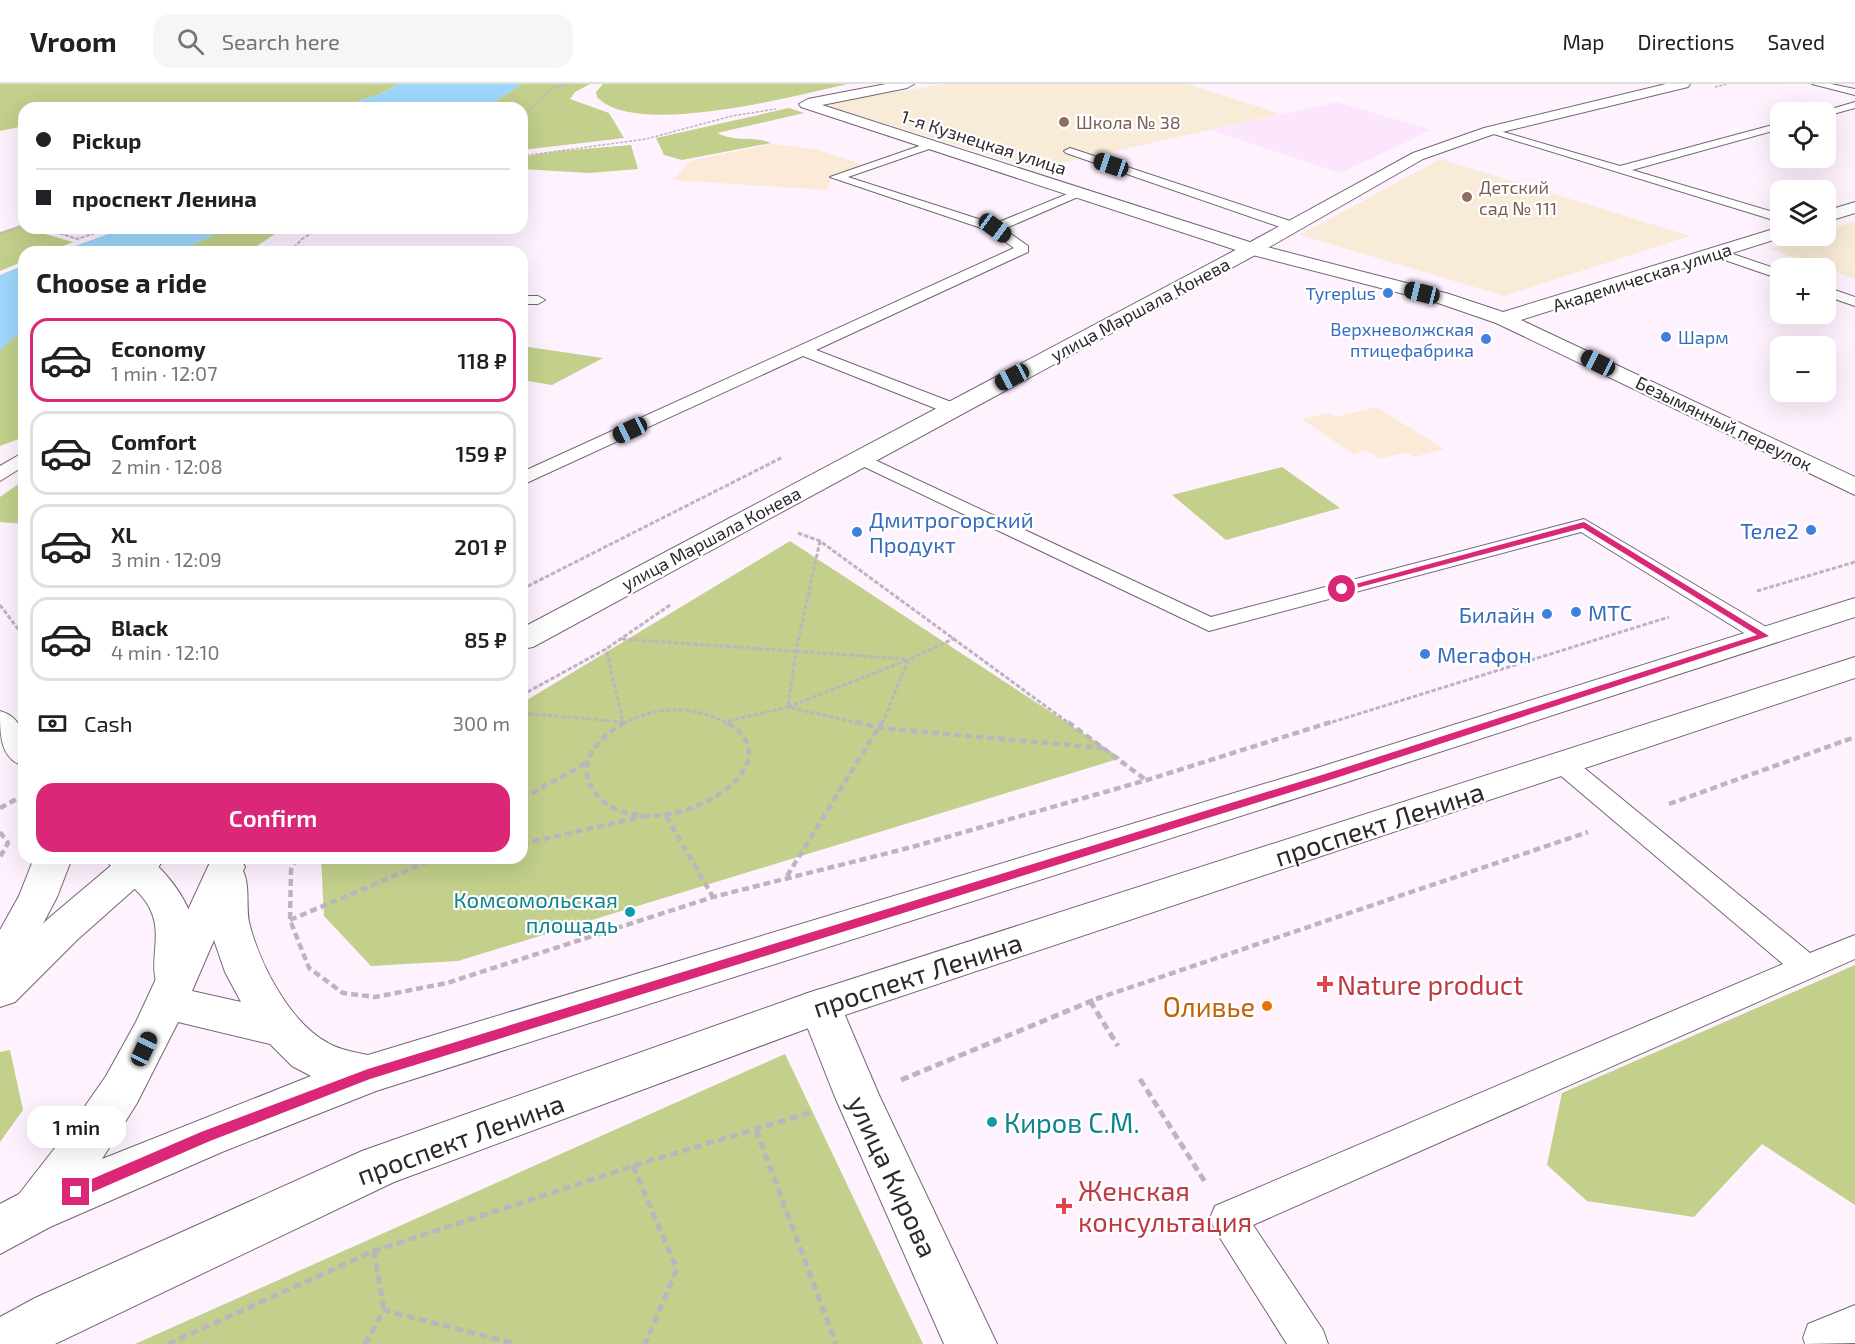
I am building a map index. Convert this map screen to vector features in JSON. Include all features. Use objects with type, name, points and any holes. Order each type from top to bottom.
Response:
[{"type":"main road","points":[[807,104],[907,84]]},
{"type":"main road","name":"улица Маршала Конева","points":[[528,637],[1252,249],[1418,156],[1489,131],[1683,84]]},
{"type":"main road","name":"1-я Кузнецкая улица","points":[[807,104],[928,146],[1252,249]]},
{"type":"main road","points":[[1836,214],[1855,207]]},
{"type":"main road","name":"Академическая улица","points":[[1503,319],[1770,235]]},
{"type":"main road","name":"Безымянный переулок","points":[[1252,249],[1442,298],[1503,319],[1855,486]]},
{"type":"main road","points":[[17,1220],[206,1137],[368,1074],[1329,776],[1855,607]]},
{"type":"main road","name":"проспект Ленина","points":[[4,1344],[63,1311],[379,1166],[820,1006],[1855,667]]},
{"type":"main road","points":[[0,722],[18,747]]},
{"type":"main road","points":[[0,967],[38,897],[50,864]]},
{"type":"main road","points":[[0,990],[131,864]]},
{"type":"main road","points":[[137,864],[163,893],[177,930],[174,976],[165,1002]]},
{"type":"main road","points":[[0,1250],[17,1220],[79,1154],[116,1099],[144,1049],[225,864]]},
{"type":"main road","points":[[226,864],[225,895],[235,950],[263,1004],[298,1045],[317,1059],[341,1068],[368,1074]]},
{"type":"main road","points":[[165,1002],[283,1029]]},
{"type":"main road","name":"улица Кирова","points":[[820,1006],[857,1097],[971,1344]]},
{"type":"lane","points":[[1817,84],[1855,92]]},
{"type":"lane","points":[[1836,110],[1855,105]]},
{"type":"lane","points":[[1620,170],[1770,129]]},
{"type":"lane","points":[[1489,131],[1770,215]]},
{"type":"lane","points":[[528,476],[1023,249],[995,228],[836,177],[928,146]]},
{"type":"lane","points":[[1070,151],[1291,226]]},
{"type":"lane","points":[[995,228],[1081,193]]},
{"type":"lane","points":[[1718,253],[1770,271]]},
{"type":"lane","points":[[1836,295],[1855,302]]},
{"type":"lane","points":[[528,300],[538,300]]},
{"type":"lane","points":[[803,350],[953,409]]},
{"type":"lane","points":[[860,458],[1209,624],[1584,525],[1765,636]]},
{"type":"lane","points":[[0,475],[18,462]]},
{"type":"lane","points":[[1563,764],[1807,967]]},
{"type":"lane","points":[[1308,1344],[1228,1218],[1855,946]]},
{"type":"path","points":[[528,115],[548,91],[565,84]]},
{"type":"path","points":[[528,155],[646,139],[732,116],[807,104]]},
{"type":"path","points":[[0,234],[18,227]]},
{"type":"path","points":[[61,234],[76,239],[92,234]]},
{"type":"path","points":[[296,246],[310,234]]},
{"type":"path","points":[[792,531],[820,541],[1146,780]]},
{"type":"path","points":[[788,707],[796,651],[820,541]]},
{"type":"path","points":[[294,864],[291,870],[290,920],[309,968],[343,993],[375,996],[447,983],[713,897],[787,876],[912,847],[1146,780],[1570,646],[1855,562]]},
{"type":"path","points":[[0,605],[18,629]]},
{"type":"path","points":[[728,721],[788,707],[908,660],[955,638]]},
{"type":"path","points":[[621,639],[908,660]]},
{"type":"path","points":[[606,649],[623,722]]},
{"type":"path","points":[[787,876],[880,728],[908,660]]},
{"type":"path","points":[[788,707],[880,728],[1104,748]]},
{"type":"path","points":[[528,796],[586,763],[599,741],[623,722],[650,712],[678,708],[706,711],[728,721],[744,736],[749,755],[742,776],[724,794],[698,808],[666,816],[649,816],[621,811],[600,799],[588,782],[586,763]]},
{"type":"path","points":[[528,714],[623,722]]},
{"type":"path","points":[[168,1344],[374,1251],[633,1166],[756,1130],[857,1097],[1090,1001],[1628,819],[1855,736]]},
{"type":"path","points":[[0,808],[18,798]]},
{"type":"path","points":[[528,843],[649,816]]},
{"type":"path","points":[[666,816],[713,897]]},
{"type":"path","points":[[0,831],[8,843],[0,857]]},
{"type":"path","points":[[290,920],[422,864]]},
{"type":"path","points":[[1090,1001],[1118,1046]]},
{"type":"path","points":[[1140,1079],[1228,1218]]},
{"type":"path","points":[[756,1130],[836,1344]]},
{"type":"path","points":[[633,1166],[677,1269],[645,1344]]},
{"type":"path","points":[[365,1344],[384,1310],[374,1251]]},
{"type":"path","points":[[384,1310],[516,1344]]},
{"type":"shaded area","name":"Школа № 38","points":[[945,84],[1188,84],[1281,114],[1035,169],[821,104]]},
{"type":"shaded area","points":[[1337,102],[1432,130],[1340,173],[1210,130]]},
{"type":"shaded area","points":[[771,144],[815,149],[867,166],[831,178],[827,190],[673,180],[690,161]]},
{"type":"shaded area","name":"Детский сад № 111","points":[[1440,159],[1690,236],[1504,296],[1300,235]]},
{"type":"shaded area","points":[[1855,221],[1855,279],[1836,272],[1836,258],[1796,258],[1770,249],[1779,246],[1836,246],[1836,228]]},
{"type":"shaded area","points":[[1376,407],[1444,449],[1414,457],[1406,452],[1379,459],[1366,450],[1353,454],[1302,419],[1329,413],[1335,417]]},
{"type":"green space","points":[[0,84],[399,84],[380,94],[356,102],[18,102],[18,127],[0,131]]},
{"type":"green space","points":[[521,84],[590,84],[575,92],[570,99],[609,113],[624,138],[528,149],[528,102],[495,102]]},
{"type":"green space","points":[[603,84],[848,84],[793,97],[718,110],[680,114],[646,114],[617,109],[597,97],[596,92]]},
{"type":"green space","points":[[789,108],[804,113],[717,133],[731,138],[757,139],[771,143],[682,160],[664,155],[656,138]]},
{"type":"green space","points":[[631,145],[638,169],[589,173],[528,169],[528,156]]},
{"type":"green space","points":[[18,226],[18,234],[45,234],[73,242],[63,246],[18,246],[18,264],[0,271],[0,232]]},
{"type":"green space","points":[[216,234],[275,234],[257,246],[190,246]]},
{"type":"green space","points":[[18,335],[18,439],[0,446],[0,343]]},
{"type":"green space","points":[[528,347],[603,358],[552,385],[528,381]]},
{"type":"green space","points":[[1282,467],[1340,508],[1226,540],[1172,495]]},
{"type":"green space","points":[[18,484],[18,524],[0,522],[0,497]]},
{"type":"green space","points":[[790,541],[1121,758],[458,961],[371,966],[324,916],[321,864],[528,864],[528,699]]},
{"type":"green space","points":[[1855,965],[1855,1205],[1762,1144],[1694,1217],[1587,1201],[1547,1165],[1562,1093]]},
{"type":"green space","points":[[10,1050],[23,1110],[0,1142],[0,1052]]},
{"type":"green space","points":[[785,1054],[923,1344],[135,1344]]},
{"type":"water","points":[[399,84],[521,84],[495,102],[356,102],[380,94]]},
{"type":"water","points":[[108,234],[216,234],[190,246],[75,246]]},
{"type":"water","points":[[18,268],[18,335],[0,351],[0,275]]},
{"type":"place","name":"Школа № 38","points":[[1064,122]]},
{"type":"place","name":"Детский сад № 111","points":[[1467,197]]},
{"type":"place","name":"Tyreplus","points":[[1388,293]]},
{"type":"place","name":"Шарм","points":[[1666,337]]},
{"type":"place","name":"Верхневолжская птицефабрика","points":[[1486,339]]},
{"type":"place","name":"Теле2","points":[[1811,530]]},
{"type":"place","name":"Дмитрогорский Продукт","points":[[857,532]]},
{"type":"place","name":"МТС","points":[[1576,612]]},
{"type":"place","name":"Билайн","points":[[1547,614]]},
{"type":"place","name":"Мегафон","points":[[1425,654]]},
{"type":"place","name":"Комсомольская площадь","points":[[630,912]]},
{"type":"place","name":"Nature product","points":[[1325,984]]},
{"type":"place","name":"Оливье","points":[[1267,1006]]},
{"type":"place","name":"Киров С.М.","points":[[992,1122]]},
{"type":"place","name":"Женская консультация","points":[[1064,1206]]},
{"type":"route","points":[[76,1192],[206,1137],[368,1074],[1329,776],[1765,636],[1584,525],[1342,589]]}]
